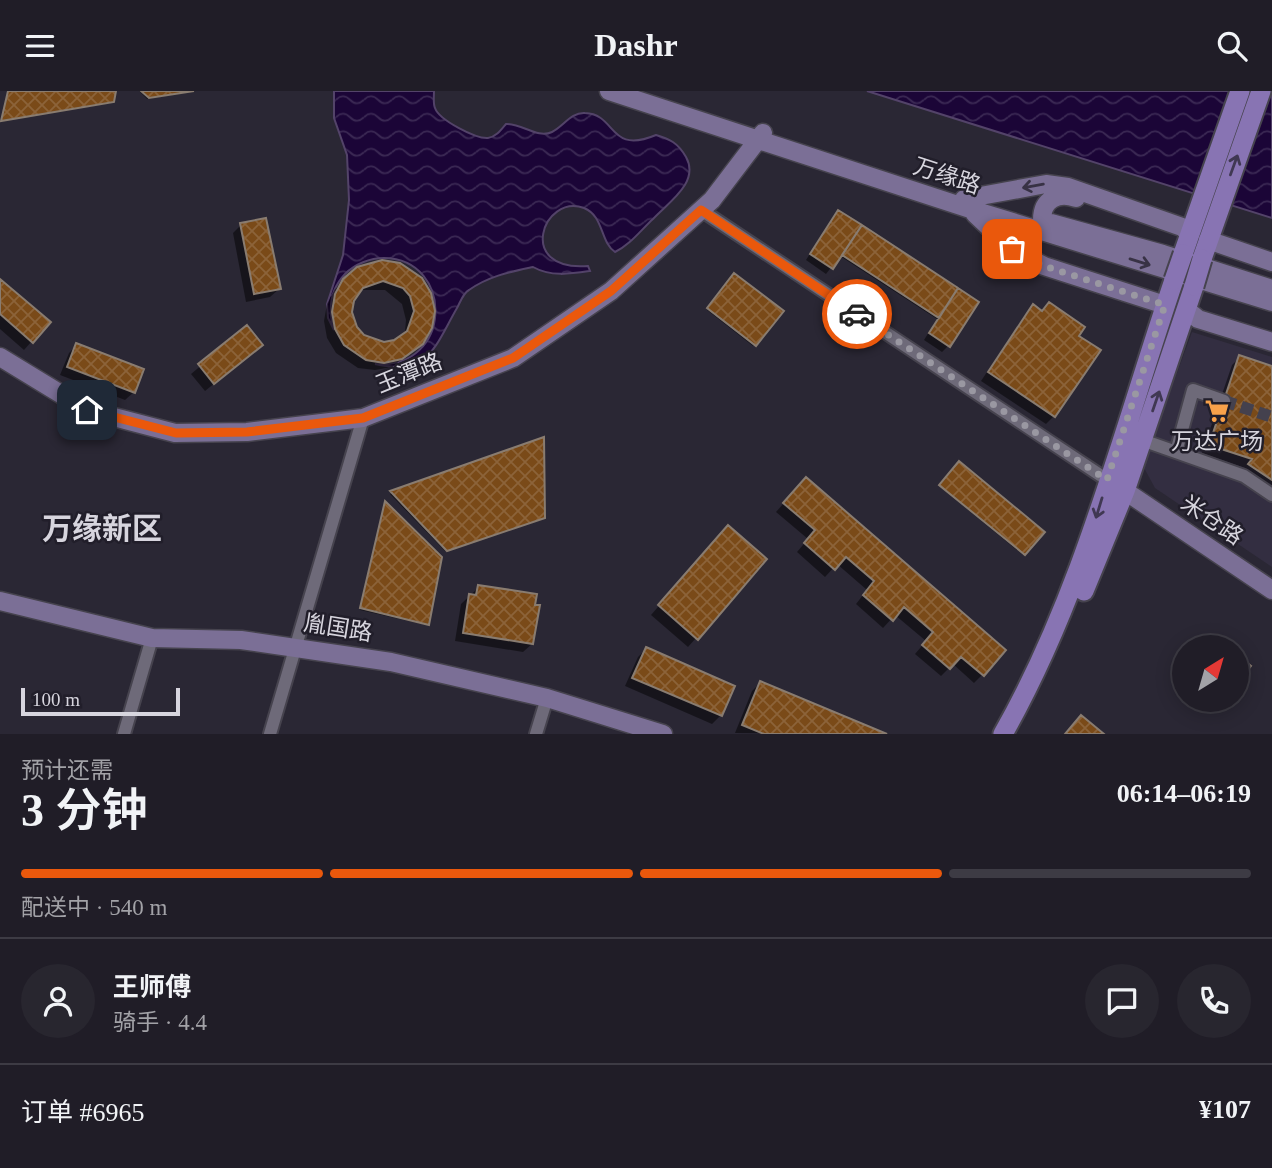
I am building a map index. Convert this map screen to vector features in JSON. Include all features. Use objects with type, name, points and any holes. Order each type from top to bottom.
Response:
[{"type":"main road","name":"万缘路","points":[[609,91],[760,136],[1272,302]]},
{"type":"main road","name":"万缘路","points":[[636,91],[760,136]]},
{"type":"main road","points":[[1016,734],[1045,681],[1125,491],[1194,286],[1201,237],[1240,91]]},
{"type":"main road","points":[[1003,734],[1036,677],[1080,568],[1183,254],[1201,237],[1261,91]]},
{"type":"main road","name":"玉潭路","points":[[0,357],[87,410],[176,433],[247,432],[363,418],[513,358],[611,291],[701,210],[760,136]]},
{"type":"main road","points":[[967,204],[1046,184],[1068,187],[1182,226],[1201,237],[1272,262]]},
{"type":"main road","points":[[1165,305],[1141,293],[1052,264],[1046,257],[1044,248],[1047,228],[1046,203],[1065,194],[1180,234],[1221,239],[1272,255]]},
{"type":"main road","points":[[967,204],[1012,249],[1044,266],[1165,305]]},
{"type":"main road","name":"万缘路","points":[[1047,228],[1163,254],[1272,289]]},
{"type":"main road","points":[[1187,310],[1198,319],[1272,339]]},
{"type":"main road","name":"米仓路","points":[[1125,491],[1272,590]]},
{"type":"main road","name":"胤国路","points":[[0,601],[152,638],[241,640],[391,662],[547,698],[663,734]]},
{"type":"street","points":[[701,210],[1125,491]]},
{"type":"street","points":[[1175,452],[1193,390],[1224,401]]},
{"type":"street","points":[[270,734],[363,418]]},
{"type":"street","points":[[1142,440],[1244,476],[1272,495]]},
{"type":"street","points":[[124,734],[152,638]]},
{"type":"street","points":[[536,734],[547,698]]},
{"type":"shaded area","name":"万达广场","points":[[1192,332],[1272,357],[1272,567],[1155,488],[1143,466]]},
{"type":"water","points":[[334,91],[434,91],[435,108],[443,118],[458,128],[488,138],[498,133],[506,124],[546,134],[580,113],[595,115],[614,132],[629,140],[656,135],[673,142],[686,157],[689,175],[674,199],[615,252],[610,248],[599,223],[590,212],[584,208],[569,206],[557,212],[548,221],[543,234],[544,246],[551,257],[565,265],[588,266],[590,271],[568,274],[533,267],[484,281],[465,293],[435,346],[419,362],[393,367],[375,364],[401,361],[419,350],[431,333],[435,314],[433,294],[424,276],[407,263],[384,258],[373,259],[353,267],[340,280],[332,301],[334,330],[328,318],[327,304],[343,255],[349,200],[347,155],[334,118]]},
{"type":"water","points":[[867,91],[1272,91],[1272,218]]},
{"type":"building","points":[[8,91],[116,91],[114,102],[1,121]]},
{"type":"building","points":[[141,91],[194,91],[149,98]]},
{"type":"building","points":[[838,210],[862,225],[833,269],[810,254]]},
{"type":"building","points":[[266,218],[281,289],[254,294],[240,223]]},
{"type":"building","points":[[862,225],[958,288],[939,318],[842,255]]},
{"type":"building","points":[[382,260],[400,263],[422,278],[431,293],[435,311],[432,328],[423,344],[402,359],[384,363],[366,360],[344,345],[335,329],[332,312],[335,294],[343,279],[357,267]],"holes":[[[383,281],[403,288],[410,296],[414,311],[407,331],[394,340],[384,342],[364,335],[357,327],[352,312],[354,301],[363,288]]]},
{"type":"building","points":[[734,273],[784,311],[756,346],[707,308]]},
{"type":"building","points":[[0,279],[51,322],[33,343],[0,314]]},
{"type":"building","points":[[958,288],[979,302],[950,347],[929,333]]},
{"type":"building","points":[[1049,302],[1085,327],[1079,336],[1101,350],[1055,417],[988,372],[1033,304],[1042,311]]},
{"type":"building","points":[[247,325],[263,345],[214,384],[198,364]]},
{"type":"building","points":[[76,343],[144,369],[135,393],[67,367]]},
{"type":"building","points":[[1239,355],[1272,366],[1272,480],[1248,464],[1252,459],[1209,445]]},
{"type":"building","points":[[544,437],[545,518],[447,551],[390,491]]},
{"type":"building","points":[[959,461],[1045,532],[1025,555],[939,485]]},
{"type":"building","points":[[806,477],[1006,650],[984,676],[961,657],[950,669],[922,645],[933,632],[904,607],[893,621],[863,595],[874,581],[846,557],[835,570],[804,543],[815,530],[783,503]]},
{"type":"building","points":[[385,501],[442,557],[429,625],[360,608]]},
{"type":"building","points":[[728,525],[767,559],[698,640],[658,605]]},
{"type":"building","points":[[478,585],[537,594],[535,605],[540,605],[533,644],[463,633],[469,594],[476,595]]},
{"type":"building","points":[[646,647],[735,686],[722,716],[632,678]]},
{"type":"building","points":[[760,681],[887,734],[764,734],[742,725]]},
{"type":"building","points":[[1081,715],[1104,734],[1065,734]]},
{"type":"tunnel","points":[[1224,401],[1272,417]]},
{"type":"way so far","points":[[857,314],[1107,480],[1165,305],[1044,266],[1012,249]]},
{"type":"place","name":"万达广场","points":[[1217,411]]},
{"type":"district","name":"万缘新区","points":[[102,528]]},
{"type":"route","points":[[87,410],[176,433],[247,432],[363,418],[513,358],[611,291],[701,210],[857,314]]}]
